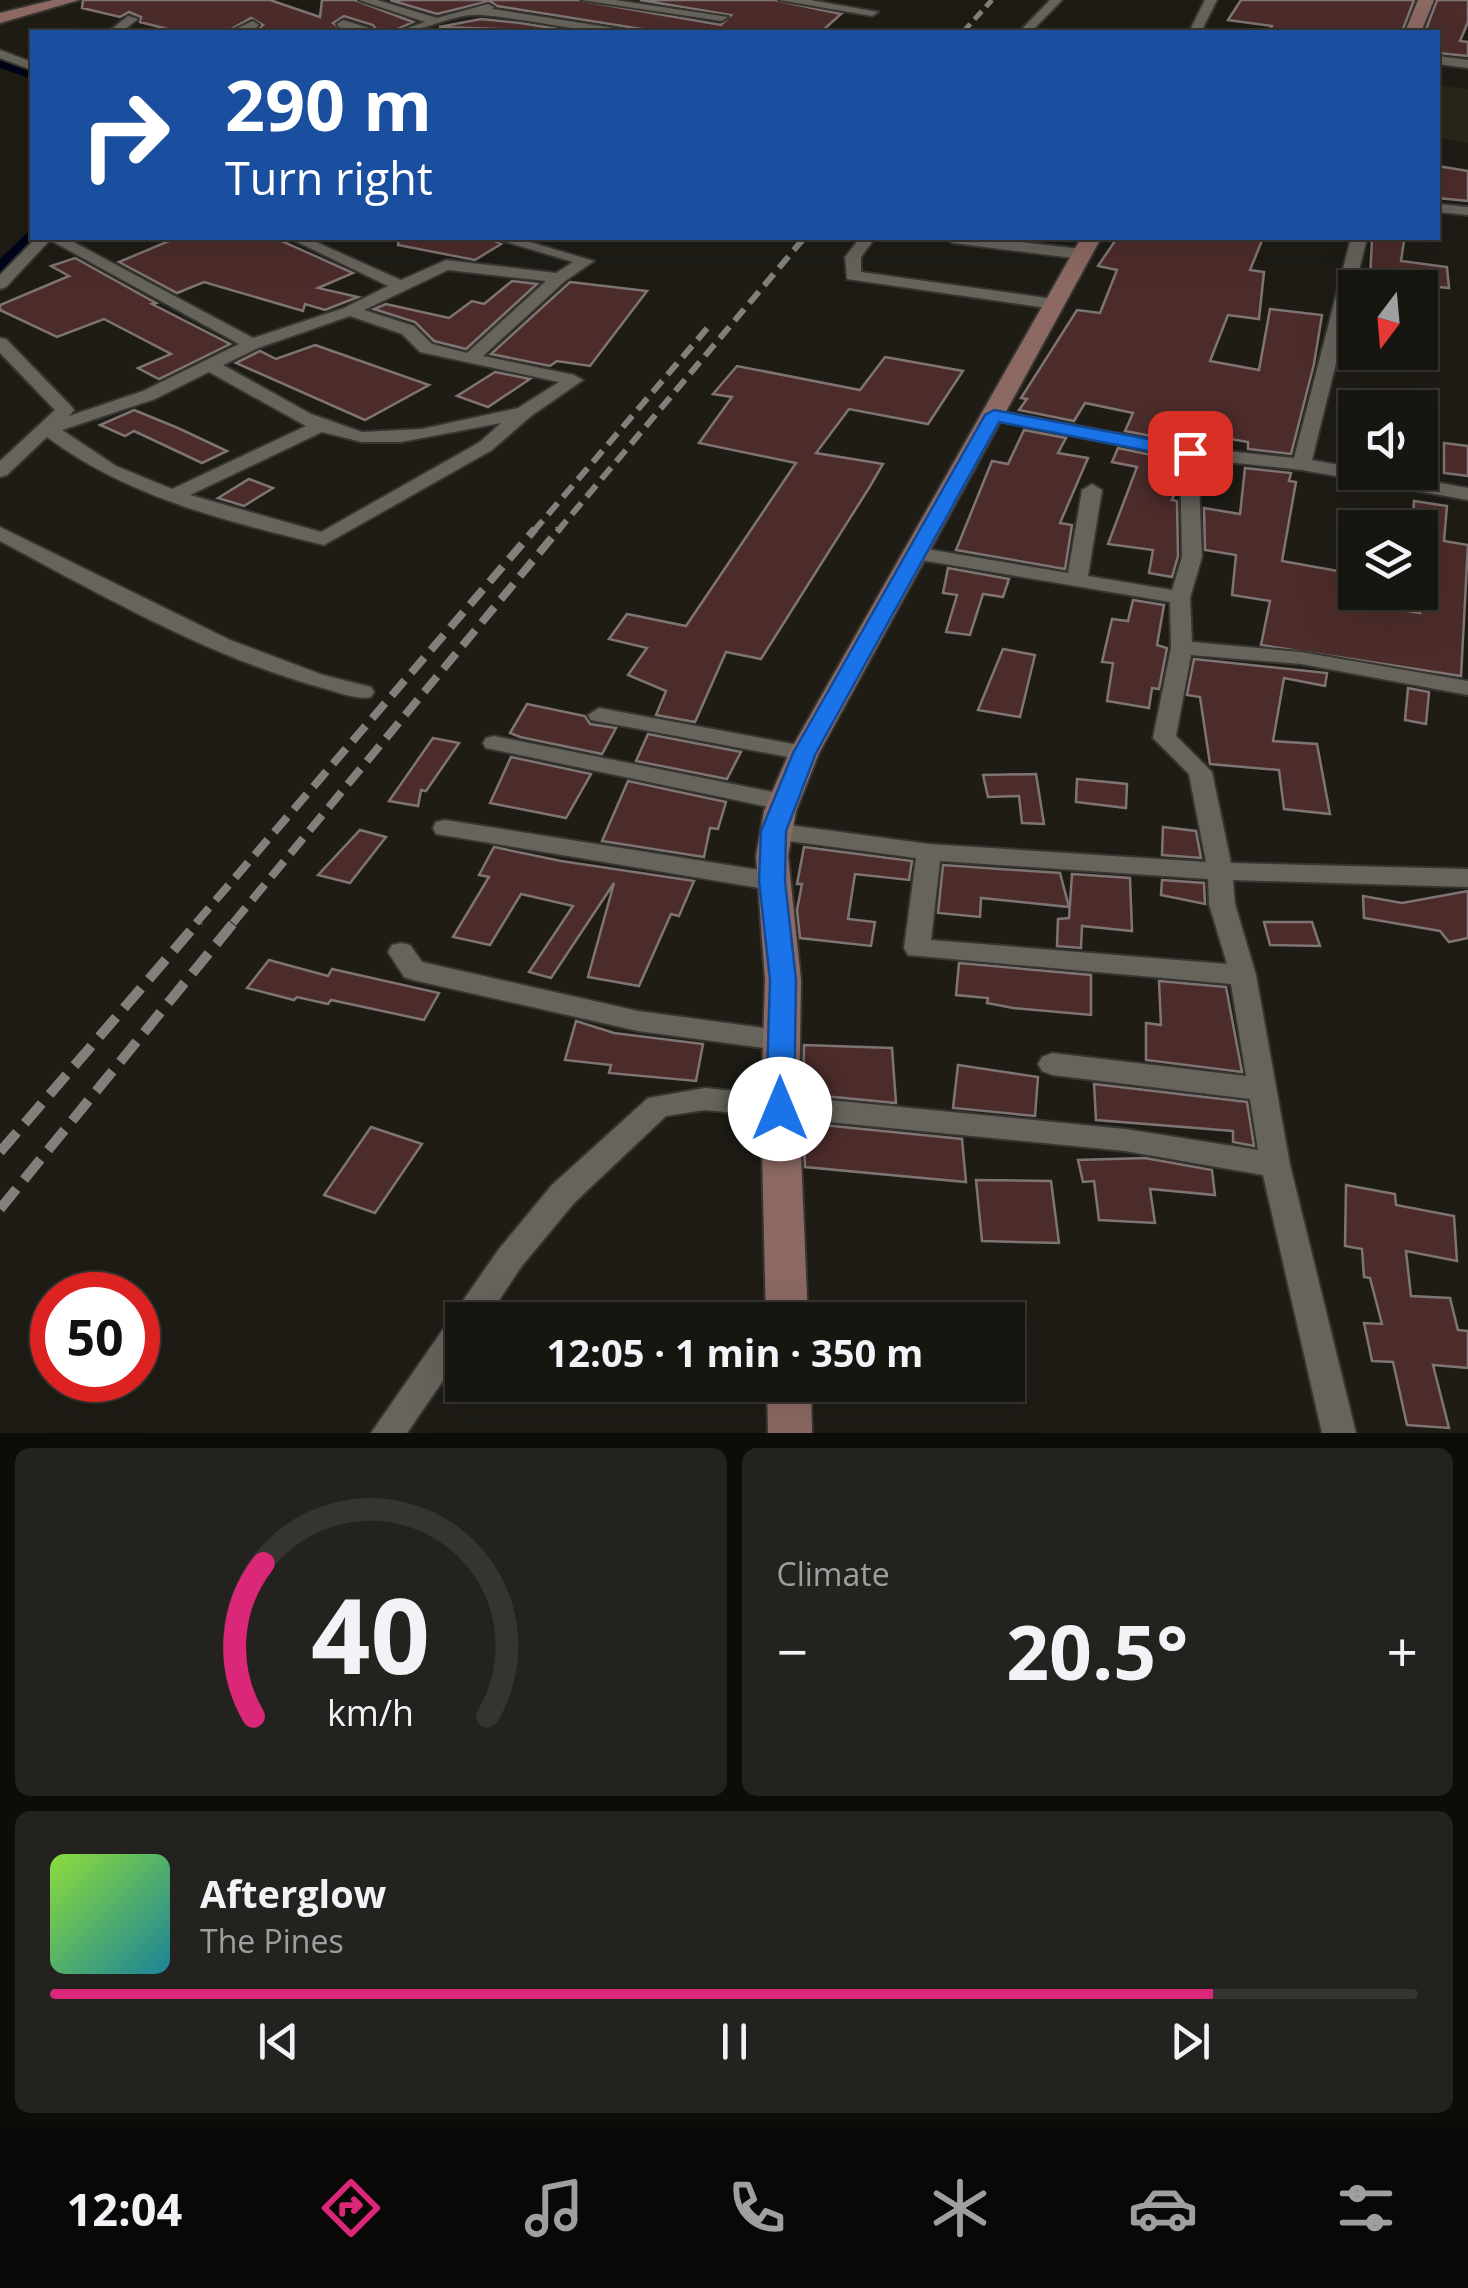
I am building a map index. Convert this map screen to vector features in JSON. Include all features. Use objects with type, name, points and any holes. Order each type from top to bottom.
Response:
[{"type":"main road","points":[[0,18],[71,0]]},
{"type":"main road","points":[[1414,30],[1426,0]]},
{"type":"main road","points":[[786,1302],[780,1109],[783,980],[772,881],[778,817],[804,753],[1086,246]]},
{"type":"main road","points":[[789,1402],[790,1433]]},
{"type":"street","points":[[365,0],[441,23]]},
{"type":"street","points":[[411,30],[506,0]]},
{"type":"street","points":[[587,0],[722,17]]},
{"type":"street","points":[[785,0],[872,12]]},
{"type":"street","points":[[1027,30],[1056,0]]},
{"type":"street","points":[[1196,30],[1211,0]]},
{"type":"street","points":[[477,11],[618,30]]},
{"type":"street","points":[[117,30],[132,18]]},
{"type":"street","points":[[343,24],[362,30]]},
{"type":"street","points":[[241,30],[254,26]]},
{"type":"street","points":[[420,28],[438,30]]},
{"type":"street","points":[[0,54],[30,65]]},
{"type":"street","points":[[1440,60],[1468,64]]},
{"type":"street","points":[[1440,208],[1468,211]]},
{"type":"street","points":[[0,284],[42,240]]},
{"type":"street","points":[[60,240],[252,344]]},
{"type":"street","points":[[300,240],[401,286]]},
{"type":"street","points":[[470,359],[585,257],[510,240]]},
{"type":"street","points":[[866,240],[853,257],[854,276],[1054,304]]},
{"type":"street","points":[[986,240],[1086,246]]},
{"type":"street","points":[[1302,464],[1358,240]]},
{"type":"street","points":[[48,429],[148,396],[252,344],[350,311],[446,265],[559,278]]},
{"type":"street","points":[[48,429],[72,450],[171,497],[324,539],[486,446],[525,412],[574,380],[426,348],[408,330],[350,311]]},
{"type":"street","points":[[0,343],[65,410],[1,469]]},
{"type":"street","points":[[210,365],[322,424],[361,437],[525,412]]},
{"type":"street","points":[[994,415],[1190,453],[1302,464],[1468,494]]},
{"type":"street","points":[[171,497],[322,424]]},
{"type":"street","points":[[1190,453],[1192,557],[1180,598],[1182,648],[1164,738],[1200,772],[1220,871],[1222,904],[1242,975],[1275,1165],[1340,1433]]},
{"type":"street","points":[[1077,583],[1092,490]]},
{"type":"street","points":[[0,533],[94,583],[296,676],[363,692]]},
{"type":"street","points":[[915,553],[1180,598]]},
{"type":"street","points":[[1182,648],[1301,658],[1468,688]]},
{"type":"street","points":[[599,715],[804,753]]},
{"type":"street","points":[[494,743],[929,852],[1220,871],[1468,878]]},
{"type":"street","points":[[445,828],[772,881]]},
{"type":"street","points":[[929,852],[917,948],[1242,975]]},
{"type":"street","points":[[402,952],[413,970],[638,1021],[780,1040]]},
{"type":"street","points":[[1052,1064],[1261,1089]]},
{"type":"street","points":[[480,1302],[510,1258],[563,1194],[658,1106],[705,1099],[1125,1140],[1275,1165]]},
{"type":"street","points":[[388,1433],[445,1352]]},
{"type":"shaded area","points":[[1442,86],[1468,89],[1468,143],[1440,138]]},
{"type":"building","points":[[83,0],[270,0],[320,17],[322,0],[355,0],[413,22],[396,30],[377,30],[373,25],[344,16],[333,23],[342,30],[257,30],[263,25],[251,18],[230,30],[171,30],[140,22],[141,17],[129,12],[120,17],[82,8]]},
{"type":"building","points":[[390,0],[577,0],[721,25],[731,15],[640,0],[775,0],[841,14],[823,30],[647,30],[497,6],[490,1],[437,14]]},
{"type":"building","points":[[1241,0],[1414,0],[1403,30],[1270,30],[1272,26],[1228,20]]},
{"type":"building","points":[[1437,0],[1468,0],[1468,22],[1460,41],[1468,42],[1468,56],[1440,53],[1440,30],[1426,30]]},
{"type":"building","points":[[481,19],[565,30],[522,30],[439,27]]},
{"type":"building","points":[[1440,166],[1468,171],[1468,201],[1440,198]]},
{"type":"building","points":[[171,240],[279,240],[353,273],[318,288],[358,297],[325,310],[305,304],[303,311],[204,282],[177,293],[119,262]]},
{"type":"building","points":[[399,240],[493,240],[501,244],[475,260],[398,245]]},
{"type":"building","points":[[1116,240],[1262,240],[1250,270],[1264,272],[1259,319],[1228,315],[1210,361],[1259,370],[1270,309],[1322,315],[1291,454],[1248,449],[1248,442],[1191,432],[1188,443],[1125,431],[1133,413],[1085,403],[1074,421],[1019,410],[1027,399],[1021,398],[1077,310],[1100,313],[1117,270],[1098,266]]},
{"type":"building","points":[[1372,240],[1404,241],[1401,261],[1447,267],[1449,288],[1438,287],[1438,270],[1370,270]]},
{"type":"building","points":[[75,258],[230,344],[159,379],[138,368],[171,354],[104,319],[57,337],[0,310],[0,305],[69,276],[51,266]]},
{"type":"building","points":[[512,281],[537,284],[466,349],[434,341],[415,322],[374,309],[386,304],[449,318],[472,301],[484,304]]},
{"type":"building","points":[[570,282],[647,291],[590,366],[557,361],[550,366],[491,354]]},
{"type":"building","points":[[315,345],[429,385],[365,420],[236,363],[260,351],[276,359]]},
{"type":"building","points":[[885,357],[963,371],[928,424],[849,409],[816,453],[883,464],[869,488],[761,659],[726,652],[695,722],[656,715],[666,691],[628,675],[647,648],[609,639],[627,614],[686,626],[796,463],[699,443],[732,397],[713,394],[737,366],[860,390]]},
{"type":"building","points":[[495,372],[530,379],[488,407],[457,396]]},
{"type":"building","points":[[134,410],[227,451],[202,463],[134,431],[125,436],[100,425]]},
{"type":"building","points":[[1024,430],[1066,438],[1058,453],[1088,458],[1060,523],[1072,525],[1065,569],[956,550],[992,461],[1008,464]]},
{"type":"building","points":[[1444,443],[1468,446],[1468,476],[1444,473]]},
{"type":"building","points":[[1118,448],[1176,460],[1177,488],[1172,500],[1177,501],[1178,556],[1172,577],[1149,573],[1153,550],[1108,544],[1137,467],[1112,462]]},
{"type":"building","points":[[1245,468],[1291,473],[1289,481],[1296,482],[1282,561],[1338,571],[1338,610],[1420,613],[1438,610],[1438,510],[1413,510],[1414,501],[1447,506],[1444,541],[1468,545],[1461,676],[1261,645],[1270,601],[1232,595],[1236,555],[1205,550],[1204,508],[1240,514]]},
{"type":"building","points":[[249,479],[273,488],[244,506],[218,498]]},
{"type":"building","points":[[948,568],[1009,579],[1003,597],[983,594],[970,635],[946,632],[957,595],[943,593]]},
{"type":"building","points":[[1133,600],[1164,605],[1157,645],[1167,648],[1159,689],[1152,688],[1149,708],[1107,701],[1113,663],[1102,662],[1112,619],[1128,621]]},
{"type":"building","points":[[1003,649],[1035,655],[1020,717],[978,710]]},
{"type":"building","points":[[1194,659],[1327,673],[1325,686],[1284,678],[1273,741],[1317,744],[1330,814],[1284,809],[1279,770],[1210,764],[1200,697],[1187,695]]},
{"type":"building","points":[[1408,688],[1429,692],[1426,724],[1405,720]]},
{"type":"building","points":[[527,704],[585,716],[590,724],[616,728],[602,754],[520,737],[510,733]]},
{"type":"building","points":[[648,734],[741,752],[727,779],[636,761]]},
{"type":"building","points":[[433,738],[459,743],[426,791],[421,790],[418,806],[389,801]]},
{"type":"building","points":[[511,757],[591,774],[566,818],[490,803]]},
{"type":"building","points":[[1036,774],[1044,824],[1022,823],[1019,796],[988,797],[983,775]]},
{"type":"building","points":[[1077,779],[1127,784],[1126,808],[1076,802]]},
{"type":"building","points":[[628,781],[726,802],[718,829],[710,828],[704,857],[602,841]]},
{"type":"building","points":[[1163,827],[1196,831],[1201,858],[1162,855]]},
{"type":"building","points":[[360,830],[386,837],[350,883],[318,875]]},
{"type":"building","points":[[494,847],[694,881],[679,916],[671,914],[639,986],[588,977],[614,883],[551,978],[529,972],[573,906],[521,894],[490,945],[453,937],[489,877],[479,875]]},
{"type":"building","points":[[804,847],[912,861],[909,880],[855,874],[848,919],[875,922],[871,946],[800,938],[797,910],[802,884],[797,884]]},
{"type":"building","points":[[943,865],[1060,873],[1069,907],[981,898],[980,917],[938,913]]},
{"type":"building","points":[[1072,874],[1130,878],[1132,931],[1082,926],[1081,948],[1057,946],[1058,919],[1069,918]]},
{"type":"building","points":[[1162,880],[1204,883],[1205,904],[1161,895]]},
{"type":"building","points":[[1468,891],[1468,938],[1449,942],[1440,931],[1364,918],[1363,896],[1402,903]]},
{"type":"building","points":[[1264,922],[1312,922],[1320,946],[1270,945]]},
{"type":"building","points":[[269,960],[328,976],[332,969],[439,993],[424,1020],[331,1000],[328,1004],[297,997],[294,1000],[247,988]]},
{"type":"building","points":[[959,963],[1091,975],[1091,1015],[1013,1008],[987,1003],[988,998],[956,995]]},
{"type":"building","points":[[1159,981],[1226,987],[1242,1072],[1146,1060],[1146,1023],[1161,1025]]},
{"type":"building","points":[[576,1021],[614,1033],[703,1044],[696,1081],[609,1073],[611,1065],[565,1060]]},
{"type":"building","points":[[804,1045],[892,1048],[896,1103],[803,1094]]},
{"type":"building","points":[[958,1065],[1038,1077],[1035,1116],[953,1108]]},
{"type":"building","points":[[1094,1084],[1247,1102],[1254,1146],[1233,1142],[1233,1131],[1096,1120]]},
{"type":"building","points":[[803,1123],[962,1139],[966,1182],[805,1167]]},
{"type":"building","points":[[371,1127],[422,1144],[375,1213],[324,1195]]},
{"type":"building","points":[[1145,1158],[1212,1170],[1215,1195],[1150,1189],[1155,1223],[1099,1220],[1094,1181],[1083,1182],[1078,1160]]},
{"type":"building","points":[[976,1180],[1051,1181],[1059,1243],[982,1241]]},
{"type":"building","points":[[1346,1185],[1395,1194],[1396,1205],[1454,1216],[1457,1261],[1406,1251],[1411,1296],[1450,1298],[1458,1330],[1468,1331],[1468,1368],[1433,1365],[1449,1428],[1407,1425],[1393,1362],[1372,1361],[1364,1323],[1382,1324],[1370,1278],[1364,1277],[1362,1249],[1345,1246]]},
{"type":"waterway","points":[[0,63],[30,73]]},
{"type":"waterway","points":[[0,271],[30,236]]},
{"type":"railway","points":[[965,30],[992,0]]},
{"type":"railway","points":[[557,532],[802,240]]},
{"type":"railway","points":[[533,532],[710,325]]},
{"type":"railway","points":[[196,923],[535,529]]},
{"type":"railway","points":[[233,923],[559,529]]},
{"type":"railway","points":[[0,1152],[199,921]]},
{"type":"railway","points":[[0,1209],[235,921]]},
{"type":"route","points":[[780,1109],[783,980],[772,881],[774,831],[804,753],[994,415],[1190,453]]}]
